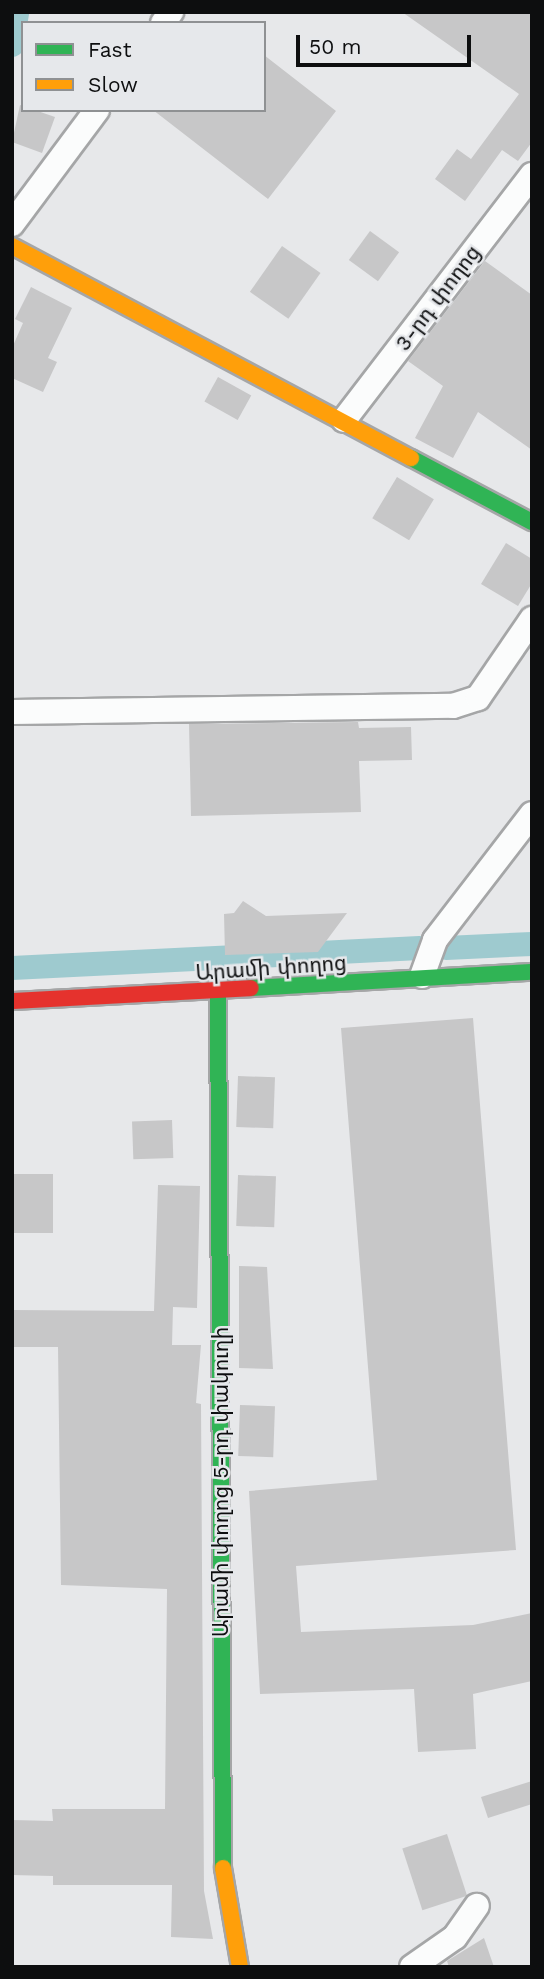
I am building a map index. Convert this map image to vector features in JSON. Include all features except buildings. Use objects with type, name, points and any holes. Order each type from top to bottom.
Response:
[{"type":"street","points":[[12,224],[96,112]]},
{"type":"street","name":"3-րդ փողոց","points":[[344,420],[532,175]]},
{"type":"street","points":[[12,246],[532,522]]},
{"type":"street","points":[[12,712],[453,706],[478,698],[532,619]]},
{"type":"street","points":[[422,976],[435,940],[532,814]]},
{"type":"street","name":"Արամի փողոց","points":[[12,1001],[218,994],[422,976],[532,972]]},
{"type":"street","name":"Արամի փողոց 5-րդ փակուղի","points":[[218,994],[223,1891],[240,1967]]},
{"type":"street","points":[[412,1967],[455,1937],[477,1906]]},
{"type":"waterway","points":[[12,45],[17,12]]},
{"type":"waterway","points":[[446,948],[532,944]]},
{"type":"waterway","points":[[12,968],[420,948]]},
{"type":"traffic: fast","points":[[411,458],[532,522]]},
{"type":"traffic: fast","points":[[251,988],[532,972]]},
{"type":"traffic: fast","points":[[218,994],[223,1868]]},
{"type":"traffic: slow","points":[[12,246],[411,458]]},
{"type":"traffic: slow","points":[[223,1868],[240,1967]]},
{"type":"traffic: jam","points":[[12,1001],[251,988]]}]
